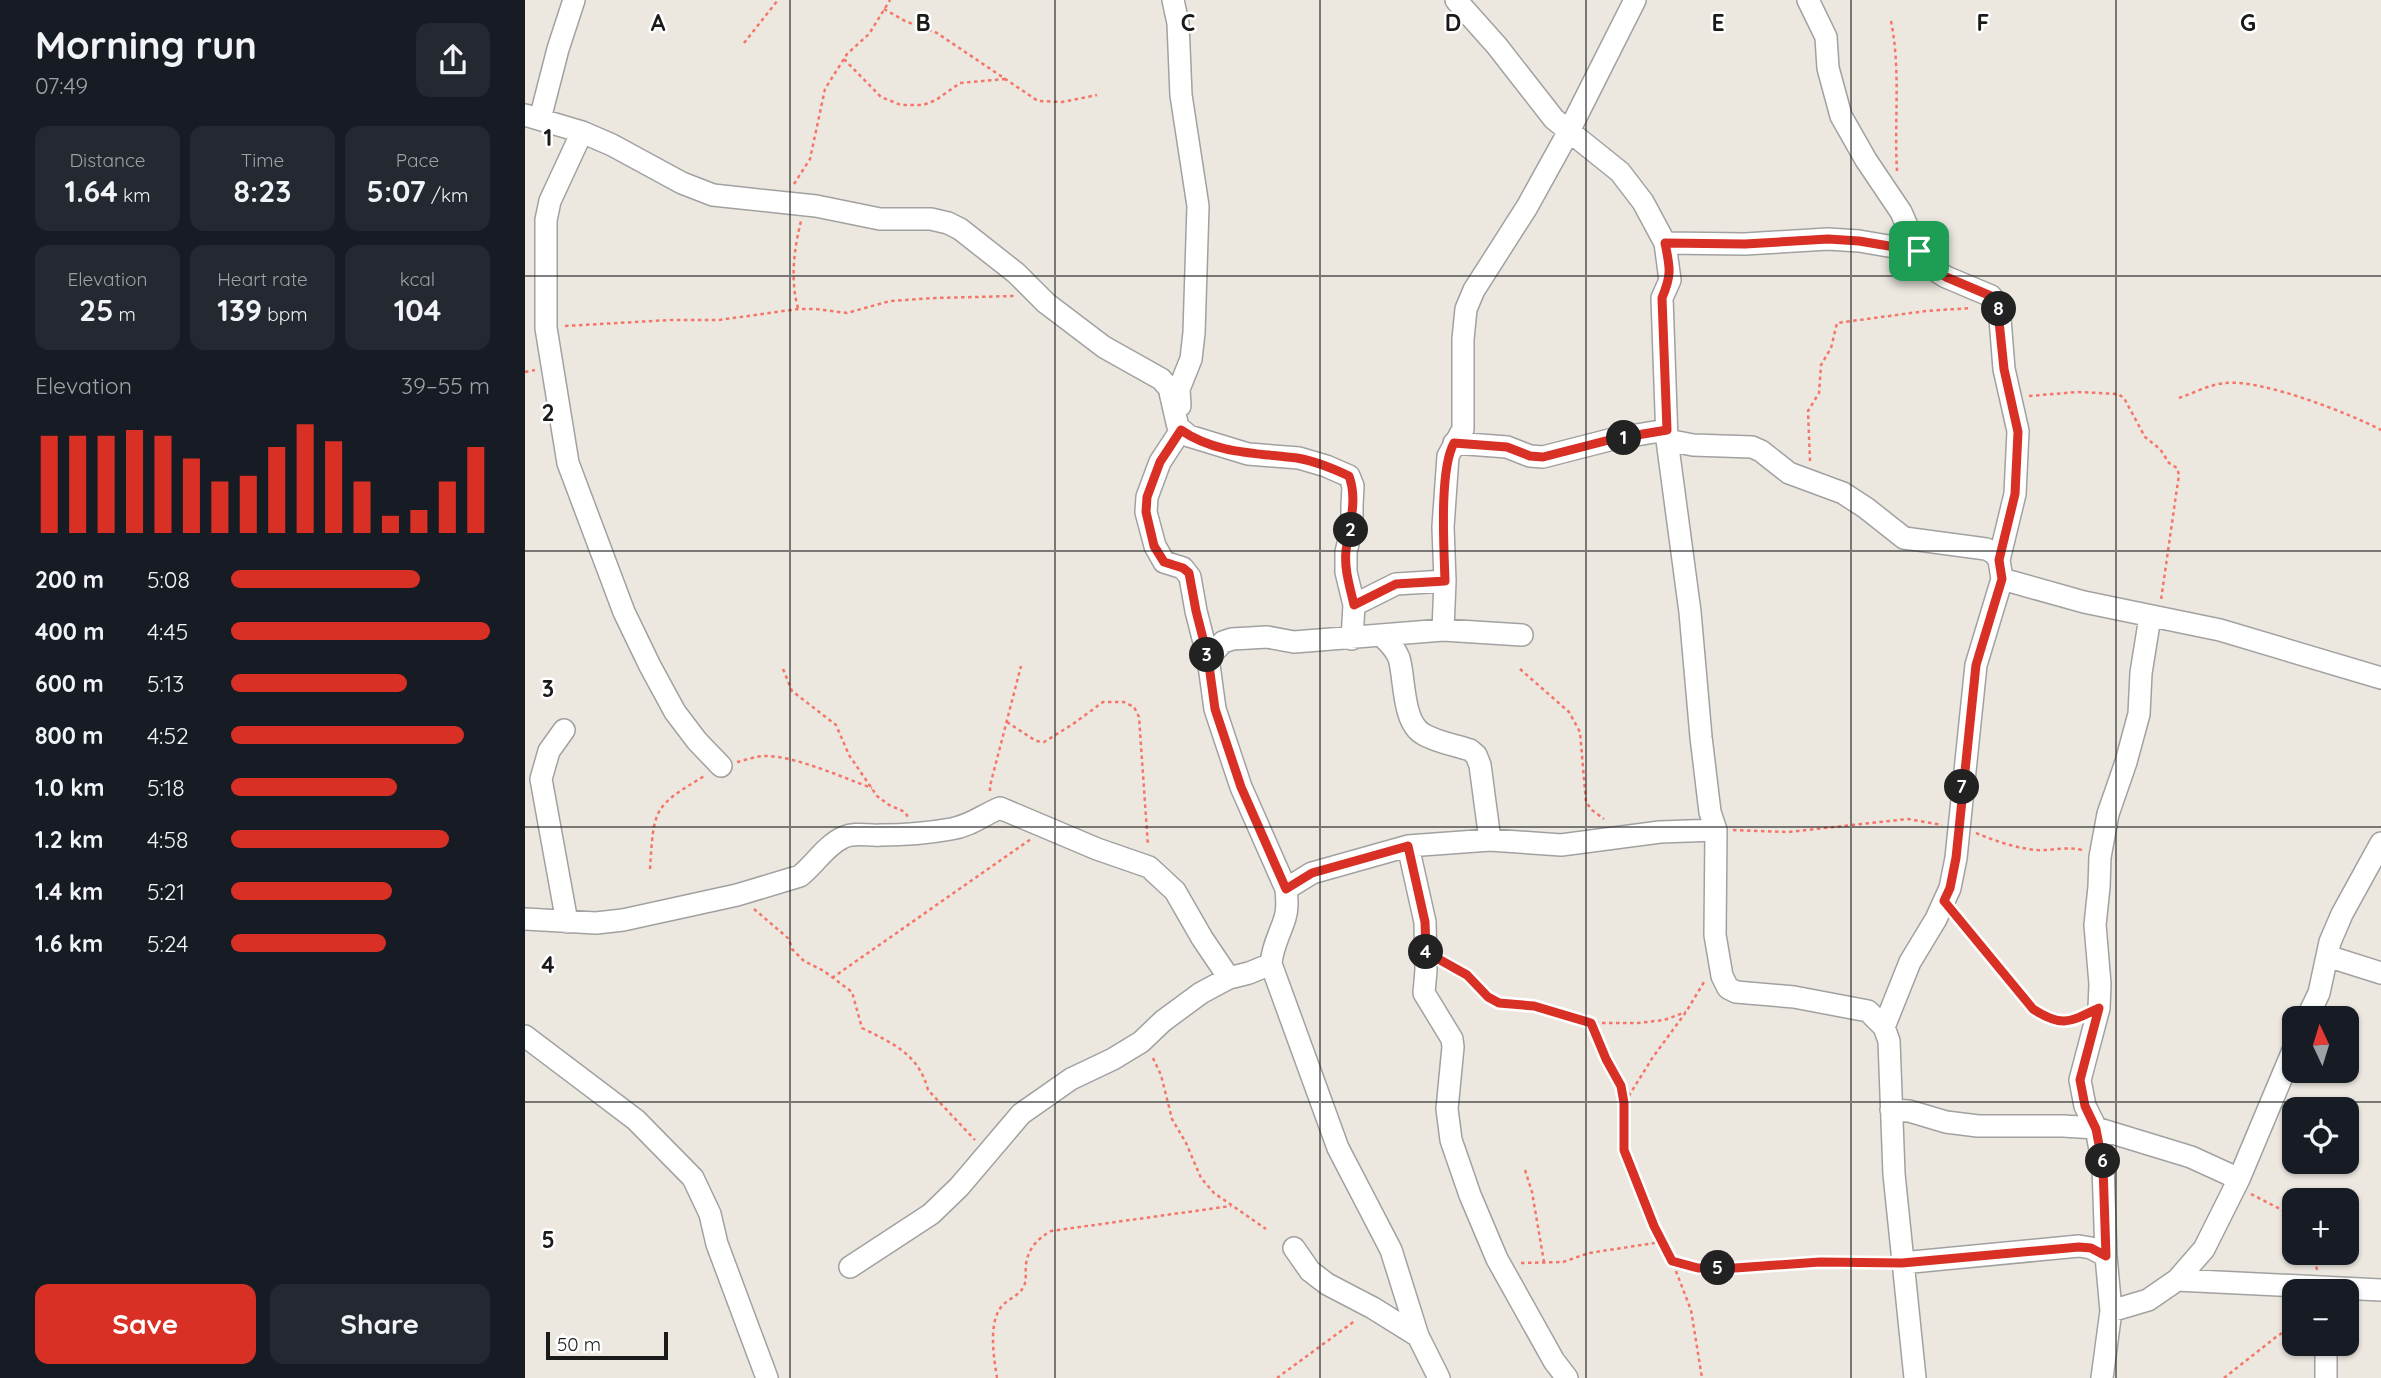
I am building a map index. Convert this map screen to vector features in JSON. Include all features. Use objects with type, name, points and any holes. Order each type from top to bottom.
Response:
[{"type":"street","points":[[574,0],[533,117],[582,132],[713,195],[783,201],[880,219],[931,219],[949,223],[1016,273],[1046,303],[1104,347],[1161,379],[1169,388],[1178,425],[1201,441],[1248,454],[1299,458],[1349,476],[1353,486],[1352,527],[1346,552],[1346,572],[1354,605],[1352,639]]},
{"type":"street","points":[[1173,0],[1178,23],[1181,95],[1198,206],[1191,359],[1179,389],[1181,404],[1178,425],[1147,497],[1146,512],[1154,546],[1161,560],[1189,573],[1208,658],[1215,709],[1241,787],[1286,889],[1285,917],[1271,953],[1271,964],[1338,1148],[1391,1250],[1418,1336],[1439,1378]]},
{"type":"street","points":[[1456,0],[1497,46],[1554,120],[1619,172],[1643,202],[1665,243],[1670,269],[1662,298],[1667,435],[1690,612],[1710,812],[1716,830],[1715,935],[1725,983],[1736,992],[1794,998],[1868,1011],[1884,1027],[1889,1041],[1902,1263],[1915,1378]]},
{"type":"street","points":[[1443,630],[1445,492],[1448,456],[1463,429],[1462,339],[1466,309],[1474,290],[1527,207],[1569,131],[1635,0]]},
{"type":"street","points":[[1808,0],[1826,37],[1828,68],[1841,116],[1866,160],[1901,212],[1919,251],[1930,267],[1946,277],[1991,296],[1999,306],[2004,369],[2018,432],[2015,494],[1976,665],[1950,888],[1936,919],[1910,962],[1884,1027]]},
{"type":"street","points":[[582,132],[550,201],[546,220],[546,328],[568,463],[624,611],[675,712],[721,766]]},
{"type":"street","points":[[1665,243],[1745,244],[1828,239],[1919,251]]},
{"type":"street","points":[[1454,443],[1507,447],[1530,456],[1543,457],[1613,439],[1667,435],[1693,445],[1752,447],[1789,473],[1843,493],[1904,538],[1986,549],[1994,554],[2000,569],[2084,602],[2220,630],[2381,678]]},
{"type":"street","points":[[1354,605],[1396,584],[1445,581]]},
{"type":"street","points":[[2102,1378],[2111,1311],[2103,1166],[2096,1129],[2085,1106],[2080,1080],[2099,1008],[2100,984],[2095,925],[2100,857],[2108,814],[2139,714],[2141,673],[2154,617]]},
{"type":"street","points":[[1208,658],[1223,642],[1232,639],[1267,637],[1294,642],[1443,630],[1522,635]]},
{"type":"street","points":[[1382,636],[1398,657],[1410,715],[1415,726],[1423,734],[1476,754],[1480,765],[1490,840]]},
{"type":"street","points":[[564,730],[549,751],[541,779],[567,922]]},
{"type":"street","points":[[525,919],[596,923],[623,920],[737,895],[800,876],[813,866],[827,848],[843,837],[950,830],[973,824],[1000,808],[1149,867],[1175,891],[1202,939],[1229,978]]},
{"type":"street","points":[[1286,889],[1322,869],[1408,846],[1490,840],[1561,845],[1682,829],[1716,830]]},
{"type":"street","points":[[2313,1006],[2342,914],[2381,844]]},
{"type":"street","points":[[1408,846],[1425,922],[1424,993],[1448,1032],[1453,1047],[1447,1109],[1451,1140],[1497,1259],[1554,1361],[1567,1378]]},
{"type":"street","points":[[2327,956],[2381,972]]},
{"type":"street","points":[[850,1267],[931,1214],[960,1187],[1021,1114],[1071,1079],[1113,1059],[1145,1039],[1163,1021],[1201,993],[1229,978],[1271,964]]},
{"type":"street","points":[[525,1036],[636,1120],[693,1178],[710,1214],[717,1244],[767,1378]]},
{"type":"street","points":[[2111,1311],[2148,1300],[2177,1280],[2204,1248],[2237,1182],[2282,1076]]},
{"type":"street","points":[[1891,1110],[1909,1111],[1946,1122],[1978,1126],[2063,1126],[2096,1129],[2191,1157],[2237,1182]]},
{"type":"street","points":[[1902,1263],[2079,1247],[2091,1248],[2106,1256]]},
{"type":"street","points":[[1294,1248],[1310,1271],[1327,1284],[1418,1336]]},
{"type":"street","points":[[2177,1280],[2282,1287]]},
{"type":"street","points":[[2359,1290],[2381,1290]]},
{"type":"street","points":[[2326,1356],[2326,1378]]},
{"type":"path","points":[[744,43],[778,0]]},
{"type":"path","points":[[783,201],[810,159],[825,89],[844,59],[869,34],[890,0]]},
{"type":"path","points":[[884,9],[905,21],[937,33],[1038,101],[1062,102],[1097,95]]},
{"type":"path","points":[[1891,21],[1897,81],[1898,179]]},
{"type":"path","points":[[844,59],[881,97],[901,105],[923,105],[936,100],[960,83],[1006,79]]},
{"type":"path","points":[[798,309],[794,267],[805,205]]},
{"type":"path","points":[[546,328],[636,321],[719,320],[798,309],[847,313],[890,301],[1038,295]]},
{"type":"path","points":[[1811,482],[1808,411],[1819,393],[1821,365],[1831,348],[1837,323],[1926,311],[1999,306]]},
{"type":"path","points":[[2179,398],[2223,383],[2241,382],[2330,407],[2381,430]]},
{"type":"path","points":[[2012,397],[2078,392],[2118,394],[2124,398],[2145,438],[2160,449],[2169,463],[2176,468],[2179,474],[2177,488],[2154,617]]},
{"type":"path","points":[[1000,808],[991,795],[990,786],[1021,666]]},
{"type":"path","points":[[783,669],[793,691],[836,725],[849,755],[877,796],[905,812],[915,832]]},
{"type":"path","points":[[1520,669],[1569,712],[1580,732],[1586,802],[1592,810],[1627,836]]},
{"type":"path","points":[[1007,722],[1036,741],[1044,742],[1103,702],[1124,702],[1134,707],[1139,717],[1149,867]]},
{"type":"path","points":[[650,869],[657,810],[673,795],[721,766],[762,756],[783,757],[831,771],[871,788]]},
{"type":"path","points":[[1716,830],[1788,832],[1908,819],[1958,829],[2030,849],[2079,849],[2100,857]]},
{"type":"path","points":[[832,978],[1047,828]]},
{"type":"path","points":[[737,895],[789,939],[792,948],[804,961],[852,992],[862,1028],[900,1047],[916,1062],[928,1090],[987,1153]]},
{"type":"path","points":[[1944,901],[2033,1009],[2048,1019],[2072,1021],[2099,1008]]},
{"type":"path","points":[[1624,1103],[1702,987],[1718,950]]},
{"type":"path","points":[[1426,952],[1467,975],[1488,997],[1499,1003],[1534,1006],[1591,1023],[1664,1020],[1686,1012]]},
{"type":"path","points":[[1591,1023],[1606,1059],[1617,1076],[1624,1103],[1624,1150],[1691,1310],[1702,1378]]},
{"type":"path","points":[[1145,1039],[1161,1075],[1172,1119],[1201,1178],[1214,1193],[1266,1229]]},
{"type":"path","points":[[1525,1170],[1532,1192],[1544,1262]]},
{"type":"path","points":[[2237,1182],[2282,1210]]},
{"type":"path","points":[[997,1378],[992,1347],[996,1316],[1002,1306],[1022,1290],[1030,1250],[1040,1237],[1051,1231],[1231,1206]]},
{"type":"path","points":[[1497,1259],[1523,1263],[1563,1262],[1588,1253],[1661,1242]]},
{"type":"path","points":[[1672,1261],[1698,1268],[1820,1262],[1902,1263]]},
{"type":"path","points":[[1277,1378],[1336,1332],[1373,1308]]},
{"type":"path","points":[[2224,1378],[2282,1333]]},
{"type":"route","points":[[1828,239],[1919,251],[1930,267],[1946,277],[1991,296],[1997,302],[2004,369],[2018,432],[2015,494],[1999,560],[2002,579],[1976,665],[1969,710],[1956,858],[1950,888],[1944,901],[1969,928],[2033,1009],[2048,1019],[2072,1021],[2099,1008],[2080,1080],[2085,1106],[2100,1144],[2106,1256],[2091,1248],[2079,1247],[1902,1263],[1820,1262],[1698,1268],[1672,1261],[1654,1226],[1624,1150],[1624,1103],[1621,1086],[1591,1023],[1534,1006],[1499,1003],[1488,997],[1467,975],[1426,952],[1425,922],[1408,846],[1312,873],[1286,889],[1241,787],[1215,709],[1208,658],[1189,573],[1183,568],[1164,562],[1158,555],[1146,512],[1147,497],[1160,462],[1181,430],[1201,441],[1248,454],[1299,458],[1349,476],[1353,486],[1352,527],[1346,552],[1346,572],[1354,605],[1396,584],[1445,581],[1443,527],[1448,456],[1454,443],[1507,447],[1530,456],[1543,457],[1613,439],[1667,430],[1662,298],[1670,269],[1665,243],[1745,244],[1828,239]]}]
